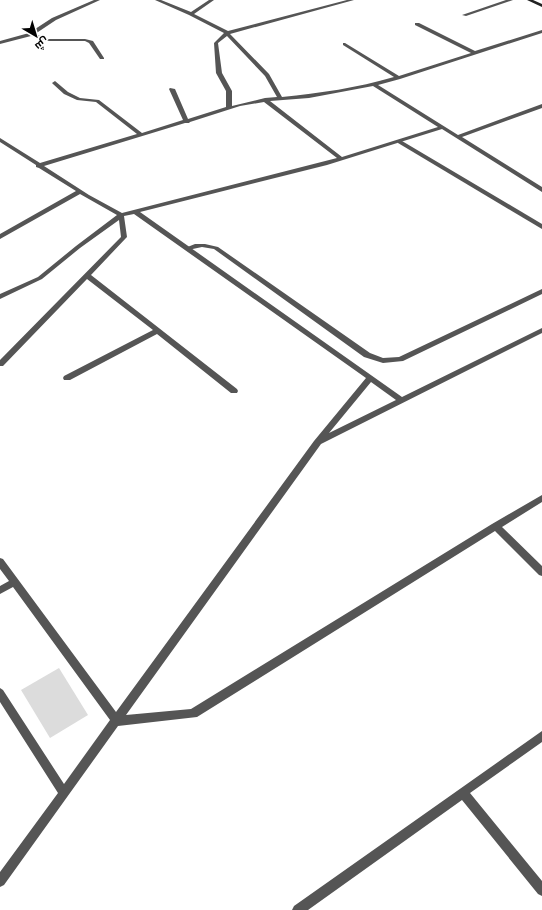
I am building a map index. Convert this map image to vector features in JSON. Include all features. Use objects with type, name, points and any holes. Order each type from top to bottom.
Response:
[{"type":"street","points":[[0,43],[31,34],[54,18],[98,0]]},
{"type":"street","points":[[158,0],[191,14],[227,34],[267,75],[280,98]]},
{"type":"street","points":[[191,14],[212,0]]},
{"type":"street","points":[[229,108],[229,91],[219,73],[216,43],[227,34],[352,0]]},
{"type":"street","points":[[464,15],[511,0]]},
{"type":"street","points":[[529,0],[542,6]]},
{"type":"street","points":[[417,24],[475,53]]},
{"type":"street","points":[[38,166],[229,108],[265,100],[337,92],[375,85],[542,31]]},
{"type":"street","points":[[31,34],[48,40],[85,40],[91,42],[102,58]]},
{"type":"street","points":[[345,44],[398,78]]},
{"type":"street","points":[[55,83],[66,93],[79,99],[97,101],[142,135]]},
{"type":"street","points":[[375,85],[542,190]]},
{"type":"street","points":[[172,89],[187,122]]},
{"type":"street","points":[[265,100],[341,159]]},
{"type":"street","points":[[458,137],[542,106]]},
{"type":"street","points":[[0,297],[40,278],[121,215],[341,159],[400,142],[443,127]]},
{"type":"street","points":[[0,140],[79,192],[121,215]]},
{"type":"street","points":[[400,142],[542,227]]},
{"type":"street","points":[[0,238],[79,192]]},
{"type":"street","points":[[136,212],[401,400]]},
{"type":"street","points":[[0,364],[88,276],[124,237],[121,215]]},
{"type":"street","points":[[188,248],[199,244],[216,248],[367,355],[383,361],[400,359],[542,291]]},
{"type":"street","points":[[88,276],[234,391]]},
{"type":"street","points":[[317,443],[542,330]]},
{"type":"street","points":[[68,378],[157,331]]},
{"type":"street","points":[[0,882],[317,443],[370,378]]},
{"type":"street","points":[[116,721],[193,714],[542,498]]},
{"type":"street","points":[[495,526],[542,572]]},
{"type":"street","points":[[0,562],[116,721]]},
{"type":"street","points":[[0,590],[15,582]]},
{"type":"street","points":[[0,692],[64,793]]},
{"type":"street","points":[[298,910],[542,736]]},
{"type":"street","points":[[463,793],[542,890]]},
{"type":"shaded area","points":[[59,668],[88,715],[50,738],[21,690]]}]
